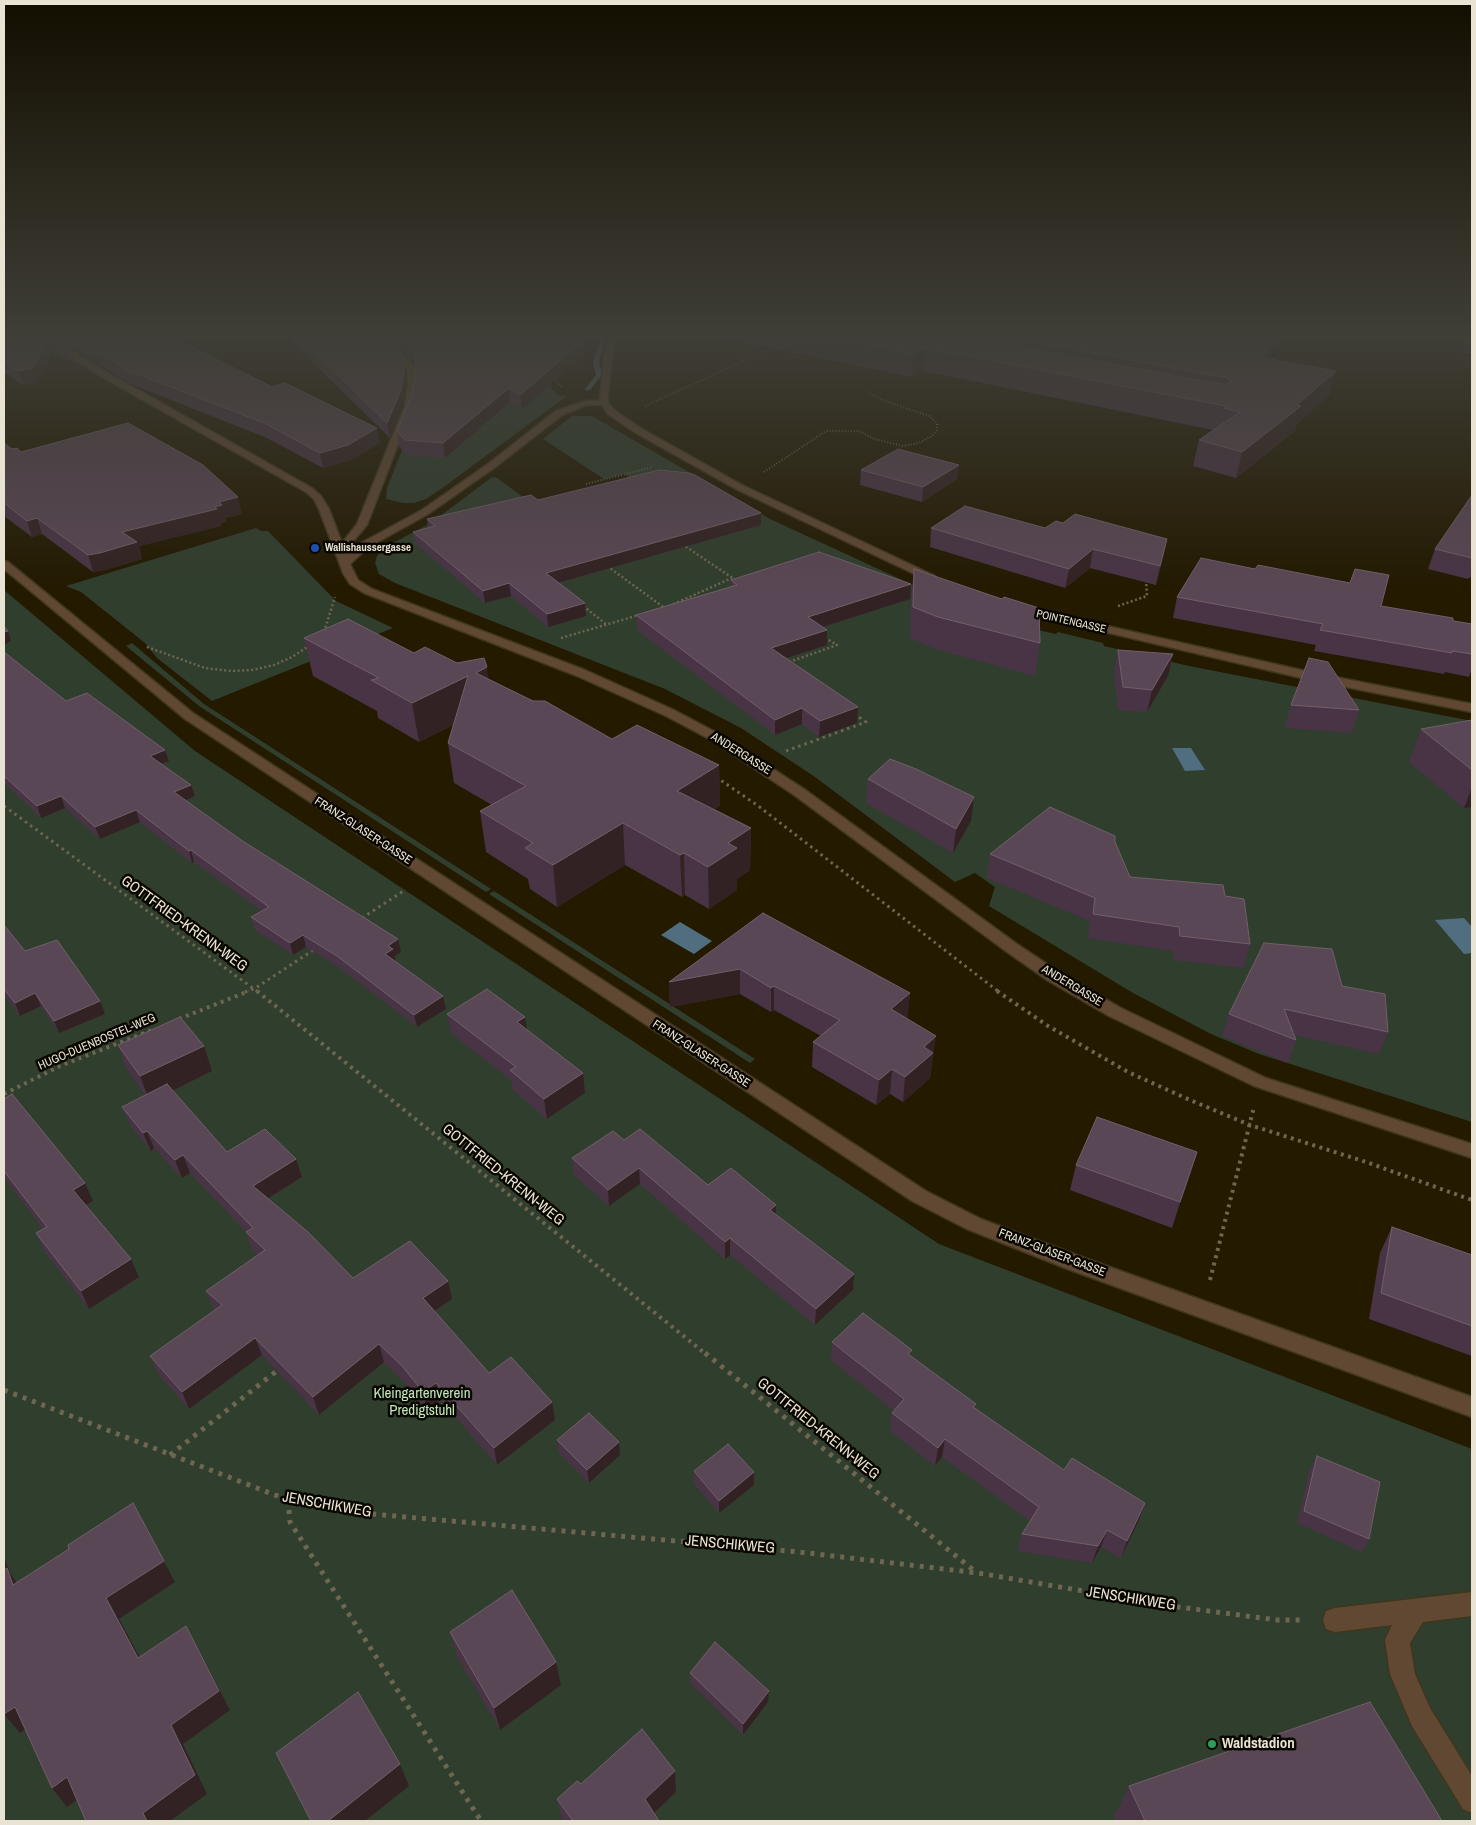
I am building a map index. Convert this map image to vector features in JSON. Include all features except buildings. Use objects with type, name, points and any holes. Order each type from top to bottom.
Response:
[{"type":"street","name":"ANDERGASSE","points":[[183,419],[309,490],[318,498],[346,562],[348,573],[354,582],[368,591],[597,680],[670,712],[717,738],[799,792],[936,894],[1053,976],[1123,1016],[1260,1082],[1472,1151]]},
{"type":"street","points":[[346,562],[345,545],[362,525],[403,419]]},
{"type":"street","points":[[346,562],[365,545],[425,512],[491,466],[551,419]]},
{"type":"street","points":[[622,419],[739,488],[942,582]]},
{"type":"street","name":"FRANZ-GLASER-GASSE","points":[[4,564],[188,716],[918,1196],[974,1224],[1472,1407]]},
{"type":"street","name":"POINTENGASSE","points":[[1005,605],[1310,676],[1472,708]]},
{"type":"street","points":[[1335,1620],[1472,1604]]},
{"type":"street","points":[[1417,1610],[1397,1640],[1403,1674],[1421,1717],[1472,1800]]},
{"type":"path","points":[[739,488],[826,431],[859,430],[874,439],[903,446],[932,436],[937,430],[936,423],[932,419]]},
{"type":"path","points":[[586,484],[661,465]]},
{"type":"path","points":[[690,542],[682,544],[741,583]]},
{"type":"path","points":[[603,563],[672,613]]},
{"type":"path","points":[[1075,622],[1082,612],[1116,607],[1147,596],[1146,577]]},
{"type":"path","points":[[656,610],[732,578]]},
{"type":"path","points":[[322,634],[326,628],[335,599],[334,594]]},
{"type":"path","points":[[579,603],[606,625]]},
{"type":"path","points":[[560,638],[639,615]]},
{"type":"path","points":[[784,664],[837,645],[821,635]]},
{"type":"path","points":[[144,646],[205,668],[252,670],[274,665],[292,657],[311,645]]},
{"type":"path","points":[[783,753],[866,722],[851,712]]},
{"type":"path","points":[[716,776],[757,805],[979,979],[1048,1026],[1128,1072],[1250,1125],[1366,1162],[1472,1200]]},
{"type":"path","name":"GOTTFRIED-KRENN-WEG","points":[[4,806],[254,989],[978,1574]]},
{"type":"path","points":[[357,921],[405,890]]},
{"type":"path","name":"HUGO-DUENBOSTEL-WEG","points":[[174,1021],[254,989],[318,947]]},
{"type":"path","name":"HUGO-DUENBOSTEL-WEG","points":[[4,1094],[60,1066],[156,1028]]},
{"type":"path","points":[[1215,1259],[1260,1082]]},
{"type":"path","points":[[170,1455],[279,1369]]},
{"type":"path","name":"JENSCHIKWEG","points":[[4,1390],[288,1500],[350,1512],[789,1551],[978,1574],[1170,1606],[1277,1620],[1335,1620]]},
{"type":"path","points":[[288,1500],[290,1522],[481,1821]]},
{"type":"green space","points":[[414,419],[536,419],[426,499],[414,503],[403,503],[386,499],[387,488]]},
{"type":"green space","points":[[568,419],[597,419],[770,519],[952,603],[1015,625],[1056,634],[1058,632],[1103,643],[1104,646],[1189,666],[1472,721],[1472,1122],[1259,1054],[1211,1034],[1133,993],[989,906],[995,887],[975,873],[955,882],[815,777],[741,728],[665,689],[395,583],[379,574],[375,563],[377,556],[385,547],[431,523],[492,477],[497,478],[542,511],[638,482],[624,474],[604,479],[543,439]]},
{"type":"green space","points":[[256,528],[261,531],[268,531],[336,601],[393,628],[212,701],[157,658],[145,643],[81,592],[66,586]]},
{"type":"green space","name":"Kleingartenverein Predigtstuhl","points":[[4,590],[195,751],[939,1244],[1472,1449],[1472,1821],[4,1821]]},
{"type":"green space","points":[[132,643],[204,704],[491,889],[486,892],[199,706],[126,646]]},
{"type":"green space","points":[[494,891],[755,1059],[750,1063],[489,894]]},
{"type":"water","points":[[1172,748],[1191,748],[1205,770],[1185,771]]},
{"type":"water","points":[[1464,918],[1472,927],[1472,953],[1464,954],[1435,920]]},
{"type":"water","points":[[680,922],[712,941],[694,954],[661,935]]},
{"type":"place","name":"Wallishaussergasse","points":[[315,548]]},
{"type":"place","name":"Waldstadion","points":[[1212,1744]]}]
